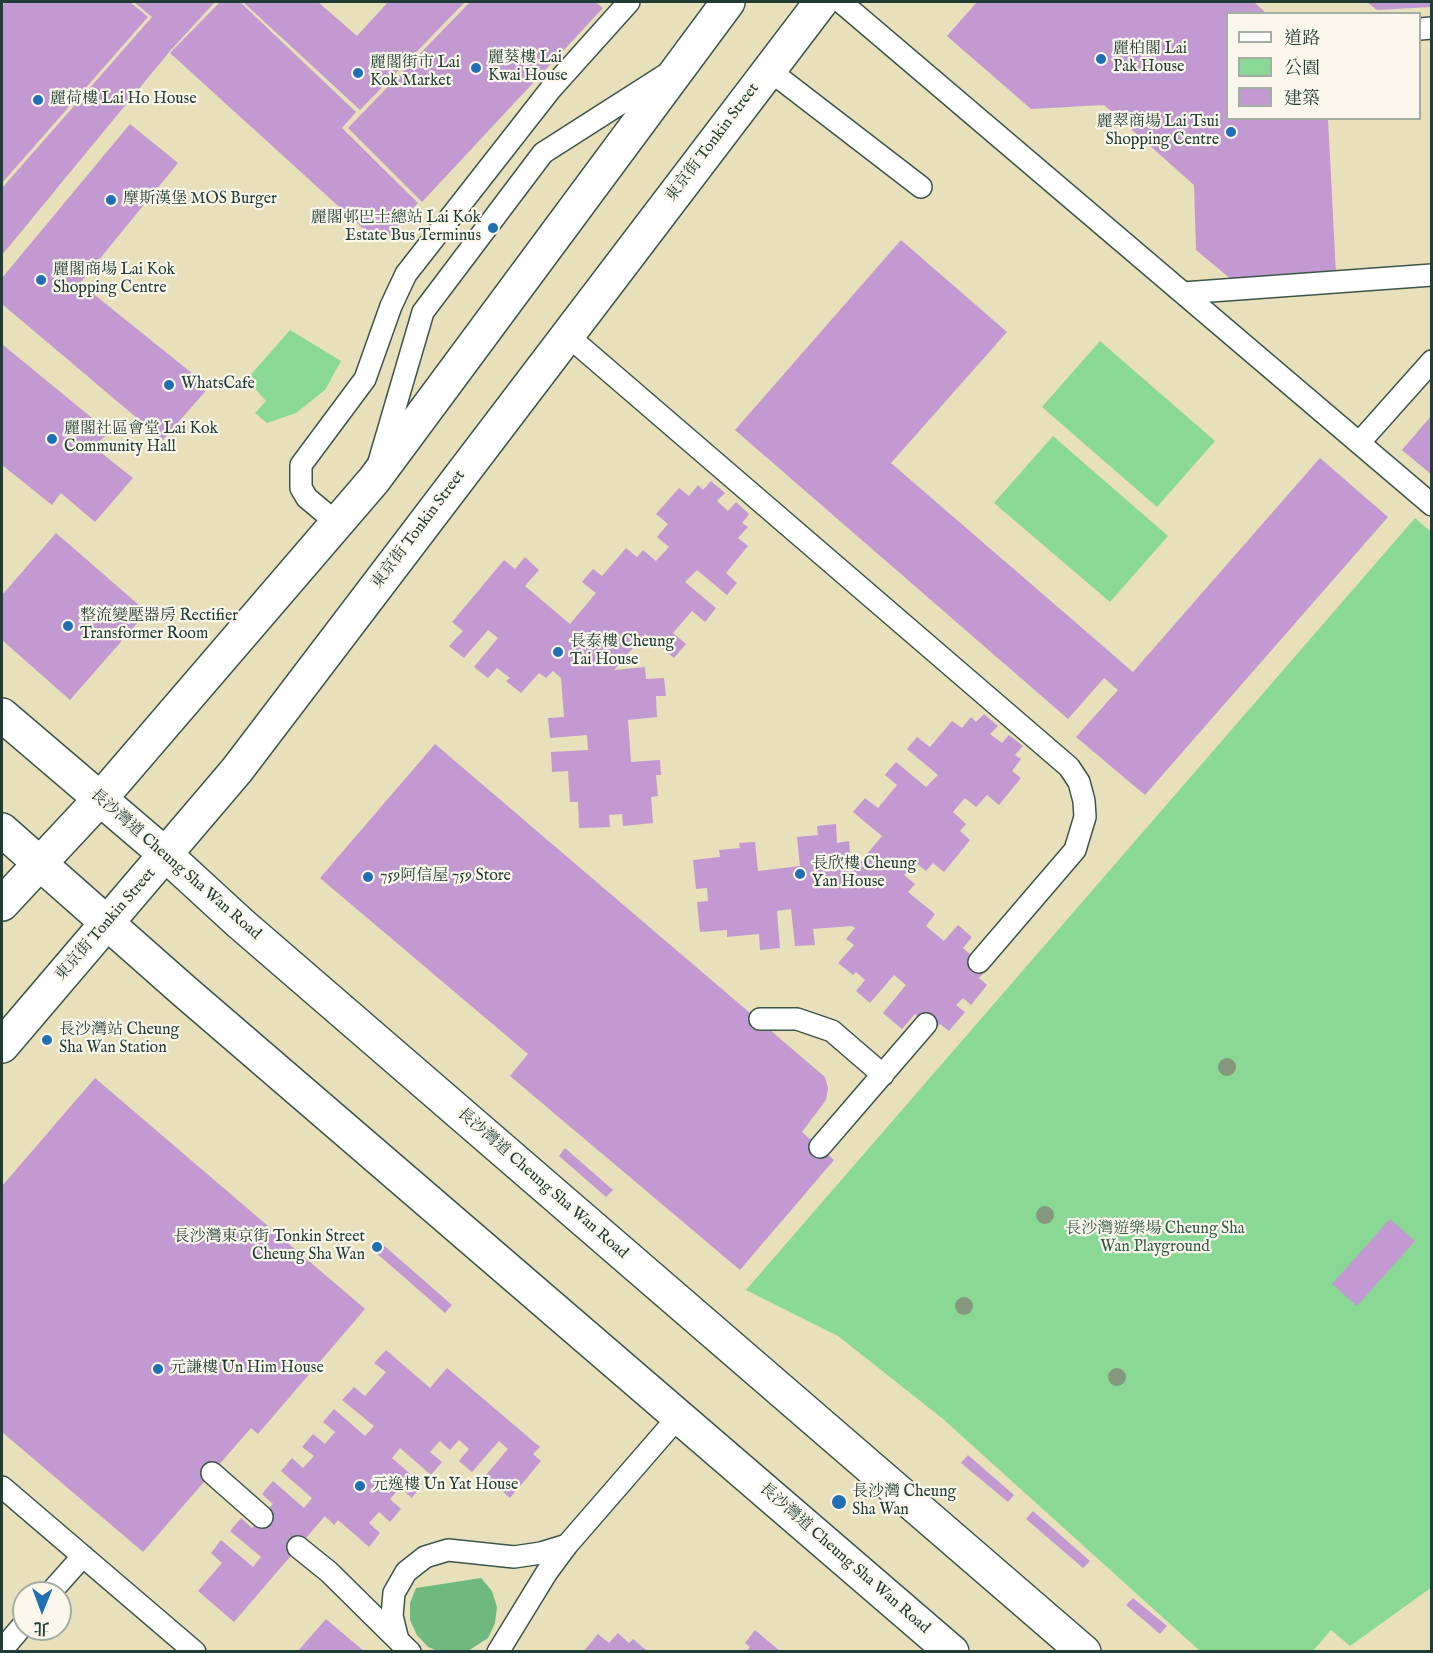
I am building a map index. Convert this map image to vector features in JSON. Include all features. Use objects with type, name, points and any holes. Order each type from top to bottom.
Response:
[{"type":"main road","points":[[2,904],[100,799],[374,480],[728,2]]},
{"type":"main road","name":"東京街 Tonkin Street","points":[[2,1046],[237,770],[820,2]]},
{"type":"main road","name":"長沙灣道 Cheung Sha Wan Road","points":[[2,715],[1084,1652]]},
{"type":"main road","name":"長沙灣道 Cheung Sha Wan Road","points":[[2,830],[107,924],[952,1652]]},
{"type":"lane","points":[[337,523],[307,498],[301,488],[301,465],[365,380],[406,274],[550,90],[629,2]]},
{"type":"lane","points":[[841,2],[1431,505]]},
{"type":"lane","points":[[374,480],[423,312],[543,153],[681,65]]},
{"type":"lane","points":[[769,70],[921,187]]},
{"type":"lane","points":[[1183,293],[1431,275]]},
{"type":"lane","points":[[567,335],[1069,767],[1079,782],[1084,801],[1085,818],[1075,850],[979,962]]},
{"type":"lane","points":[[1359,443],[1431,361]]},
{"type":"lane","points":[[760,1018],[797,1019],[832,1031],[883,1075]]},
{"type":"lane","points":[[820,1147],[926,1024]]},
{"type":"lane","points":[[498,1652],[547,1572],[567,1545],[679,1416]]},
{"type":"lane","points":[[212,1473],[262,1517]]},
{"type":"lane","points":[[2,1487],[195,1652]]},
{"type":"lane","points":[[404,1646],[392,1616],[394,1593],[406,1572],[425,1557],[448,1550],[514,1557],[541,1553],[567,1545]]},
{"type":"lane","points":[[298,1547],[329,1572],[404,1646]]},
{"type":"lane","points":[[61,1581],[83,1556]]},
{"type":"lane","points":[[2,1650],[12,1638]]},
{"type":"green space","points":[[290,330],[341,361],[325,390],[296,413],[267,423],[255,413],[266,401],[247,379]]},
{"type":"green space","points":[[1100,341],[1215,441],[1157,507],[1042,407]]},
{"type":"green space","points":[[1053,436],[1168,536],[1110,602],[994,503]]},
{"type":"green space","name":"長沙灣遊樂場 Cheung Sha Wan Playground","points":[[1415,518],[1431,532],[1432,1587],[1350,1646],[1331,1630],[1313,1651],[1200,1651],[943,1419],[838,1336],[746,1290]]},
{"type":"green space","points":[[481,1578],[492,1591],[497,1607],[495,1623],[488,1638],[468,1651],[438,1651],[428,1647],[417,1635],[410,1620],[410,1603],[416,1588]]},
{"type":"building","name":"麗荷樓 Lai Ho House","points":[[5,2],[130,2],[148,17],[2,183],[2,6]]},
{"type":"building","points":[[134,2],[215,2],[170,51],[2,255],[2,188],[152,17]]},
{"type":"building","points":[[220,2],[240,2],[356,112],[342,128],[418,203],[389,235],[368,233],[170,53]]},
{"type":"building","name":"麗閣街市 Lai Kok Market","points":[[243,2],[318,2],[357,36],[388,2],[465,2],[360,110]]},
{"type":"building","name":"麗葵樓 Lai Kwai House","points":[[470,2],[595,2],[603,8],[422,202],[348,128]]},
{"type":"building","name":"麗翠商場 Lai Tsui Shopping Centre","points":[[977,2],[1254,2],[1265,12],[1226,12],[1226,120],[1328,120],[1336,275],[1232,280],[1196,250],[1194,185],[1104,105],[1031,109],[947,36]]},
{"type":"building","points":[[1367,2],[1432,2],[1432,7],[1377,10]]},
{"type":"building","name":"麗閣商場 Lai Kok Shopping Centre","points":[[130,124],[178,163],[80,283],[209,387],[163,440],[2,304],[2,278]]},
{"type":"building","points":[[901,240],[1007,332],[891,463],[1133,672],[1320,458],[1388,517],[1145,795],[1076,737],[1118,690],[1104,678],[1068,719],[735,430]]},
{"type":"building","name":"麗閣社區會堂 Lai Kok Community Hall","points":[[2,344],[109,432],[94,447],[133,478],[95,522],[61,493],[52,505],[2,465]]},
{"type":"building","points":[[1432,415],[1432,475],[1402,450]]},
{"type":"building","name":"長泰樓 Cheung Tai House","points":[[711,481],[725,493],[717,501],[728,511],[736,502],[749,514],[742,523],[748,527],[738,538],[748,546],[726,573],[737,583],[727,595],[697,570],[685,582],[716,608],[705,622],[692,611],[673,633],[686,644],[674,658],[645,634],[614,670],[645,667],[646,679],[664,678],[666,696],[656,696],[657,717],[628,720],[631,762],[660,760],[661,775],[656,775],[658,796],[651,797],[653,823],[623,826],[622,814],[609,815],[610,827],[579,828],[578,802],[570,802],[568,771],[552,772],[551,752],[588,750],[587,735],[550,738],[548,718],[564,717],[561,678],[553,671],[546,678],[539,673],[521,693],[506,681],[510,678],[497,668],[488,678],[474,667],[498,638],[488,630],[464,658],[449,646],[463,631],[452,622],[504,560],[515,569],[525,557],[539,570],[525,586],[570,624],[596,593],[582,582],[593,569],[602,576],[626,548],[637,557],[643,550],[656,561],[669,547],[657,537],[668,524],[656,514],[679,488],[689,496],[698,485],[703,490]]},
{"type":"building","name":"整流變壓器房 Rectifier Transformer Room","points":[[56,533],[147,612],[70,700],[2,640],[2,595]]},
{"type":"building","name":"長欣樓 Cheung Yan House","points":[[984,714],[998,726],[990,734],[1002,743],[1009,735],[1023,746],[1015,755],[1021,759],[1012,771],[1021,778],[999,805],[987,795],[976,807],[965,798],[953,812],[966,824],[960,831],[970,840],[944,872],[933,863],[926,871],[916,863],[904,875],[915,884],[908,892],[935,914],[926,926],[944,941],[958,925],[972,937],[963,948],[987,969],[979,978],[987,985],[971,1005],[963,998],[956,1005],[965,1012],[949,1031],[940,1024],[934,1031],[915,1014],[902,1029],[883,1013],[906,985],[894,975],[870,1003],[856,991],[865,980],[856,972],[853,975],[838,963],[854,945],[846,939],[855,928],[852,926],[813,929],[815,945],[795,946],[791,909],[777,911],[780,948],[760,950],[759,934],[727,937],[727,930],[700,932],[697,902],[708,901],[707,888],[696,889],[693,860],[720,857],[719,850],[740,848],[739,843],[755,842],[758,871],[800,866],[797,837],[818,835],[817,826],[836,824],[837,843],[849,841],[852,872],[882,836],[853,812],[865,798],[878,808],[897,785],[885,775],[896,762],[926,787],[938,775],[907,749],[917,737],[930,747],[952,721],[962,728],[971,717],[976,722]]},
{"type":"building","points":[[435,744],[825,1077],[828,1088],[826,1100],[802,1132],[834,1160],[740,1270],[510,1076],[528,1054],[320,878]]},
{"type":"building","name":"元謙樓 Un Him House","points":[[95,1078],[365,1309],[258,1434],[251,1428],[143,1552],[2,1432],[2,1186]]},
{"type":"building","points":[[565,1148],[613,1190],[606,1197],[559,1156]]},
{"type":"building","points":[[1390,1219],[1415,1241],[1357,1306],[1332,1284]]},
{"type":"building","points":[[381,1243],[452,1305],[445,1313],[374,1251]]},
{"type":"building","name":"元逸樓 Un Yat House","points":[[386,1350],[430,1388],[447,1368],[540,1447],[533,1454],[541,1461],[510,1498],[485,1476],[508,1449],[499,1441],[472,1472],[459,1461],[469,1449],[459,1440],[450,1450],[440,1441],[430,1452],[442,1462],[431,1475],[400,1448],[392,1458],[422,1484],[412,1498],[400,1488],[390,1499],[401,1509],[390,1522],[379,1512],[369,1523],[380,1533],[369,1547],[338,1520],[334,1525],[325,1516],[234,1622],[198,1591],[222,1563],[211,1553],[221,1540],[253,1567],[261,1557],[230,1531],[241,1518],[252,1528],[262,1517],[273,1504],[262,1494],[273,1481],[304,1508],[312,1498],[281,1471],[292,1458],[303,1468],[314,1456],[302,1447],[313,1434],[325,1444],[335,1432],[323,1422],[334,1409],[365,1436],[374,1426],[342,1400],[354,1387],[365,1396],[386,1372],[374,1363]]},
{"type":"building","points":[[968,1455],[1014,1495],[1008,1502],[961,1463]]},
{"type":"building","points":[[1033,1511],[1090,1561],[1083,1568],[1026,1519]]},
{"type":"building","points":[[1133,1598],[1167,1626],[1160,1634],[1126,1605]]},
{"type":"building","points":[[326,1619],[365,1652],[297,1652]]},
{"type":"building","points":[[755,1630],[781,1652],[746,1652],[750,1647],[745,1643]]},
{"type":"building","points":[[618,1633],[629,1643],[633,1639],[646,1650],[583,1652],[598,1634],[609,1643]]},
{"type":"place","name":"麗柏閣 Lai Pak House","points":[[1101,59]]},
{"type":"place","name":"麗葵樓 Lai Kwai House","points":[[476,68]]},
{"type":"place","name":"麗閣街市 Lai Kok Market","points":[[358,73]]},
{"type":"place","name":"麗荷樓 Lai Ho House","points":[[38,100]]},
{"type":"place","name":"麗翠商場 Lai Tsui Shopping Centre","points":[[1231,132]]},
{"type":"place","name":"摩斯漢堡 MOS Burger","points":[[111,200]]},
{"type":"place","name":"麗閣邨巴士總站 Lai Kok Estate Bus Terminus","points":[[493,228]]},
{"type":"place","name":"麗閣商場 Lai Kok Shopping Centre","points":[[41,280]]},
{"type":"place","name":"WhatsCafe","points":[[169,385]]},
{"type":"place","name":"麗閣社區會堂 Lai Kok Community Hall","points":[[52,439]]},
{"type":"place","name":"整流變壓器房 Rectifier Transformer Room","points":[[68,626]]},
{"type":"place","name":"長泰樓 Cheung Tai House","points":[[558,652]]},
{"type":"place","name":"長欣樓 Cheung Yan House","points":[[800,874]]},
{"type":"place","name":"759阿信屋 759 Store","points":[[368,877]]},
{"type":"place","name":"長沙灣站 Cheung Sha Wan Station","points":[[47,1040]]},
{"type":"place","name":"長沙灣東京街 Tonkin Street Cheung Sha Wan","points":[[377,1247]]},
{"type":"place","name":"元謙樓 Un Him House","points":[[158,1369]]},
{"type":"place","name":"元逸樓 Un Yat House","points":[[360,1486]]},
{"type":"place","name":"長沙灣 Cheung Sha Wan","points":[[839,1502]]}]
